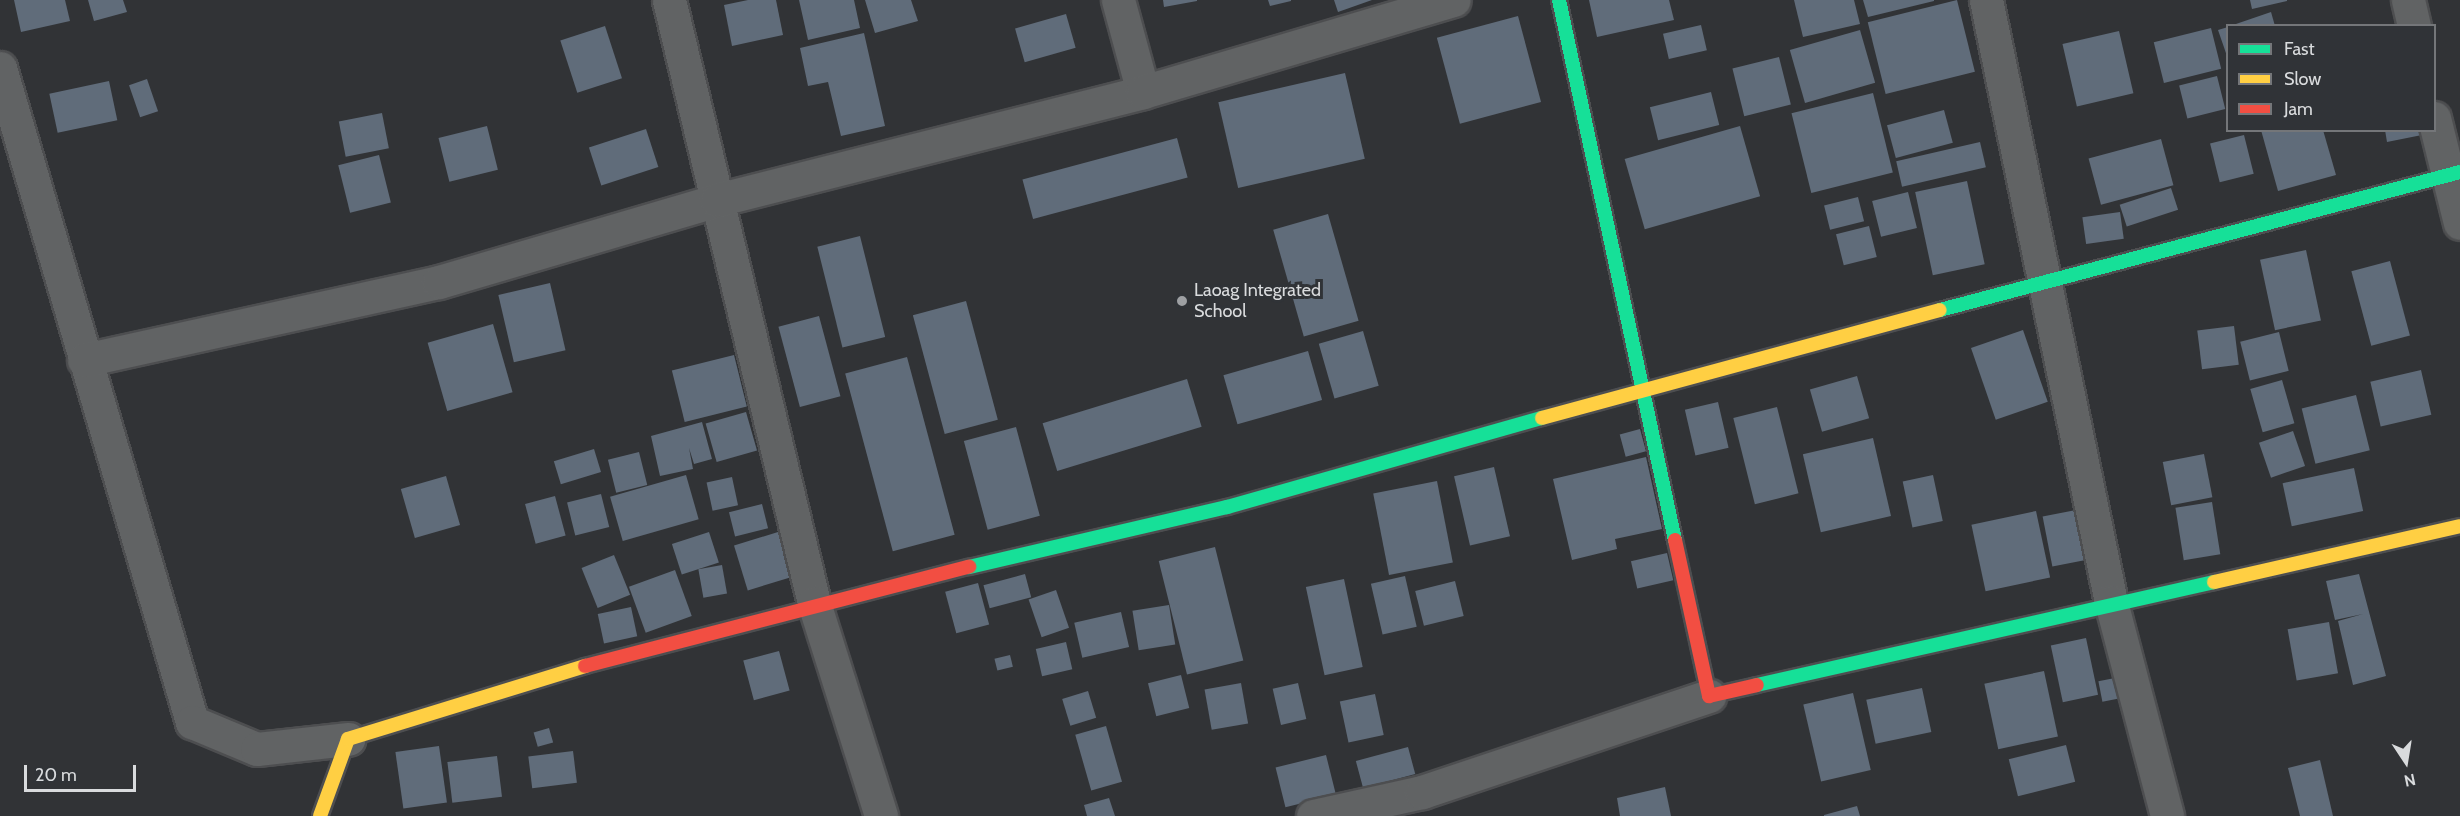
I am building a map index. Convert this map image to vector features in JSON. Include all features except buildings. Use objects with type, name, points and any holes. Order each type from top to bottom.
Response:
[{"type":"street","points":[[669,0],[814,603],[881,816]]},
{"type":"street","points":[[1118,0],[1143,92]]},
{"type":"street","points":[[84,360],[439,282],[717,200],[1143,92],[1454,0]]},
{"type":"street","points":[[1559,0],[1709,696]]},
{"type":"street","points":[[1986,0],[2048,285],[2111,602],[2167,816]]},
{"type":"street","points":[[2408,0],[2414,24]]},
{"type":"street","points":[[0,68],[192,722],[257,748],[348,739],[603,660],[814,603],[1227,507],[1644,389],[2048,285],[2454,173]]},
{"type":"street","points":[[2436,124],[2454,173],[2460,223]]},
{"type":"street","points":[[1313,816],[1422,792],[1709,696],[2111,602],[2460,526]]},
{"type":"street","points":[[320,816],[348,739]]},
{"type":"traffic: fast","points":[[1559,0],[1675,540]]},
{"type":"traffic: fast","points":[[1940,310],[2460,172]]},
{"type":"traffic: fast","points":[[969,567],[1227,507],[1542,418]]},
{"type":"traffic: fast","points":[[1757,685],[2214,582]]},
{"type":"traffic: slow","points":[[1542,418],[1940,310]]},
{"type":"traffic: slow","points":[[2214,582],[2460,526]]},
{"type":"traffic: slow","points":[[320,816],[348,739],[585,666]]},
{"type":"traffic: jam","points":[[1675,540],[1709,696],[1757,685]]},
{"type":"traffic: jam","points":[[585,666],[969,567]]},
{"type":"place","name":"Laoag Integrated School","points":[[1182,301]]}]
